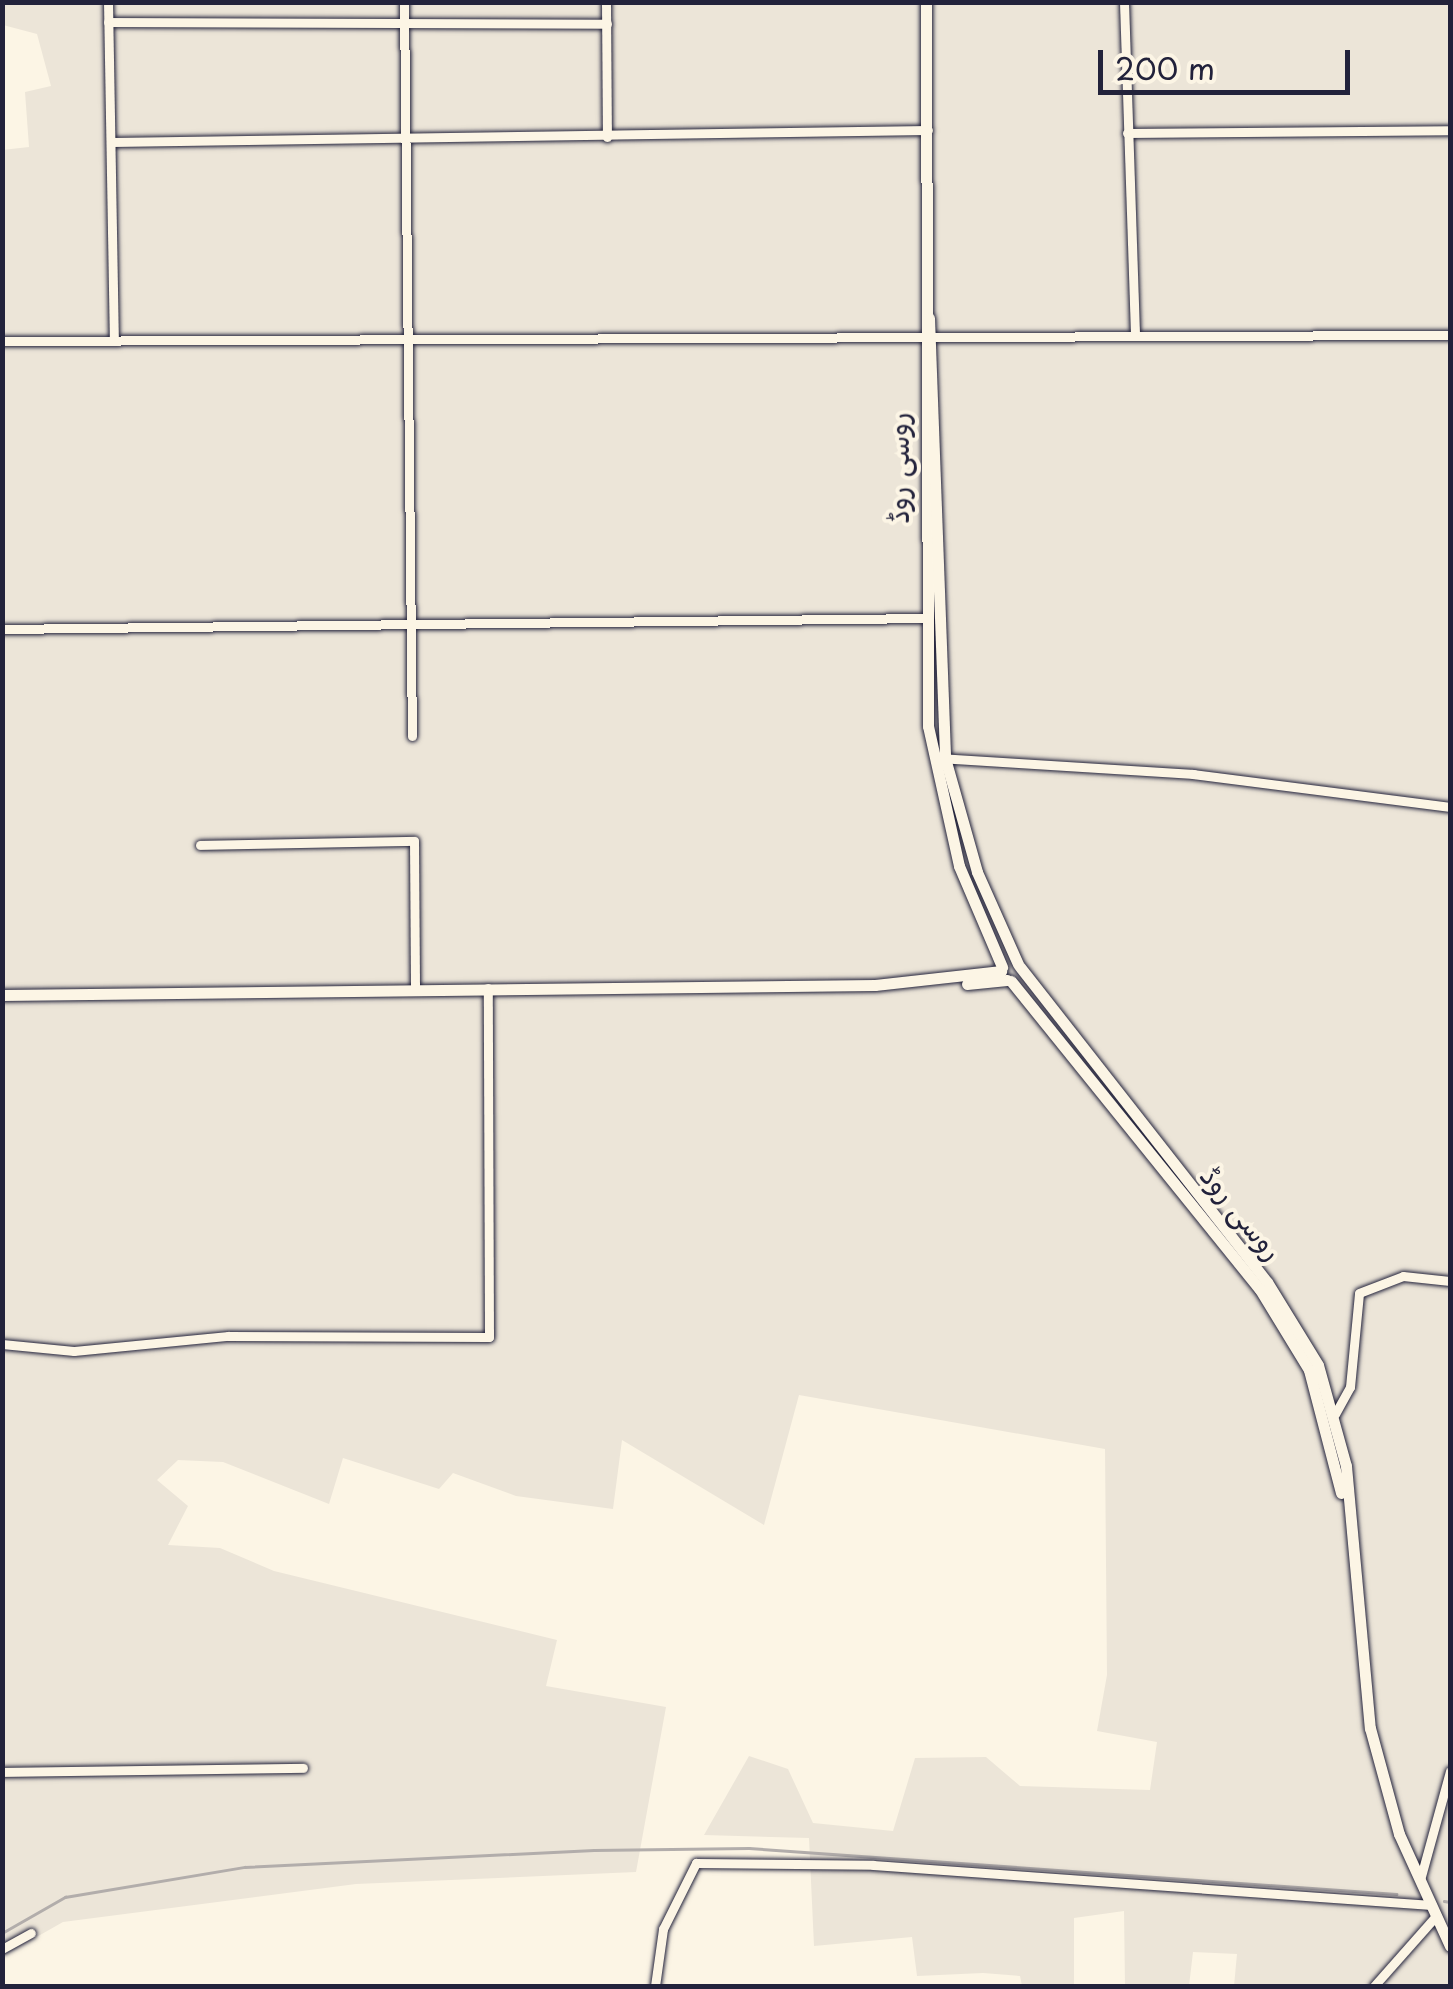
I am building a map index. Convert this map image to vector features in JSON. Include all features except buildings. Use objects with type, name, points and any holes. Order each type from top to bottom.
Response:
[{"type":"main road","name":"روسی روڈ","points":[[926,2],[938,758],[977,872],[1019,966],[1267,1282],[1318,1365],[1335,1414],[1370,1728],[1420,1880],[1450,1946]]},
{"type":"main road","name":"روسی روڈ","points":[[929,335],[925,618],[938,758],[959,866],[1005,975],[1290,1338],[1326,1416],[1348,1527]]},
{"type":"main road","points":[[2,995],[928,981],[1005,975],[1019,966]]},
{"type":"street","points":[[108,2],[114,341]]},
{"type":"street","points":[[404,2],[402,140],[412,736]]},
{"type":"street","points":[[606,2],[607,137]]},
{"type":"street","points":[[1124,2],[1135,336]]},
{"type":"street","points":[[108,22],[607,24]]},
{"type":"street","points":[[112,142],[928,130]]},
{"type":"street","points":[[1127,133],[1450,130]]},
{"type":"street","points":[[2,341],[1450,335]]},
{"type":"street","points":[[2,629],[925,618]]},
{"type":"street","points":[[938,758],[1193,774],[1450,806]]},
{"type":"street","points":[[200,845],[414,842],[415,990]]},
{"type":"street","points":[[2,1344],[74,1350],[228,1336],[489,1338],[488,988]]},
{"type":"street","points":[[1335,1414],[1350,1387],[1359,1294],[1403,1276],[1450,1281]]},
{"type":"street","points":[[2,1772],[303,1768]]},
{"type":"street","points":[[1420,1880],[1450,1771]]},
{"type":"street","points":[[656,1986],[663,1930],[696,1863],[832,1867],[1440,1917]]},
{"type":"street","points":[[1374,1986],[1440,1917]]},
{"type":"street","points":[[2,1949],[31,1933]]},
{"type":"shaded area","points":[[3,3],[1450,3],[1450,1986],[1234,1986],[1237,1954],[1193,1952],[1189,1986],[1125,1986],[1124,1911],[1074,1918],[1074,1986],[1022,1986],[1020,1976],[983,1973],[917,1976],[912,1937],[814,1946],[809,1838],[704,1835],[749,1756],[788,1769],[813,1823],[893,1831],[915,1758],[986,1757],[1020,1786],[1150,1790],[1157,1742],[1097,1731],[1107,1675],[1105,1449],[799,1395],[764,1525],[622,1440],[613,1509],[516,1496],[453,1473],[439,1489],[343,1458],[329,1504],[223,1462],[178,1460],[157,1480],[188,1506],[168,1545],[220,1548],[274,1571],[557,1640],[546,1686],[666,1707],[636,1872],[356,1884],[63,1922],[3,1956],[2,150],[29,147],[25,92],[51,86],[37,34],[3,25]]},
{"type":"waterway","points":[[2,1933],[65,1897],[245,1867],[594,1850],[749,1848],[1396,1894]]},
{"type":"waterway","points":[[1444,1901],[1450,1902]]}]
